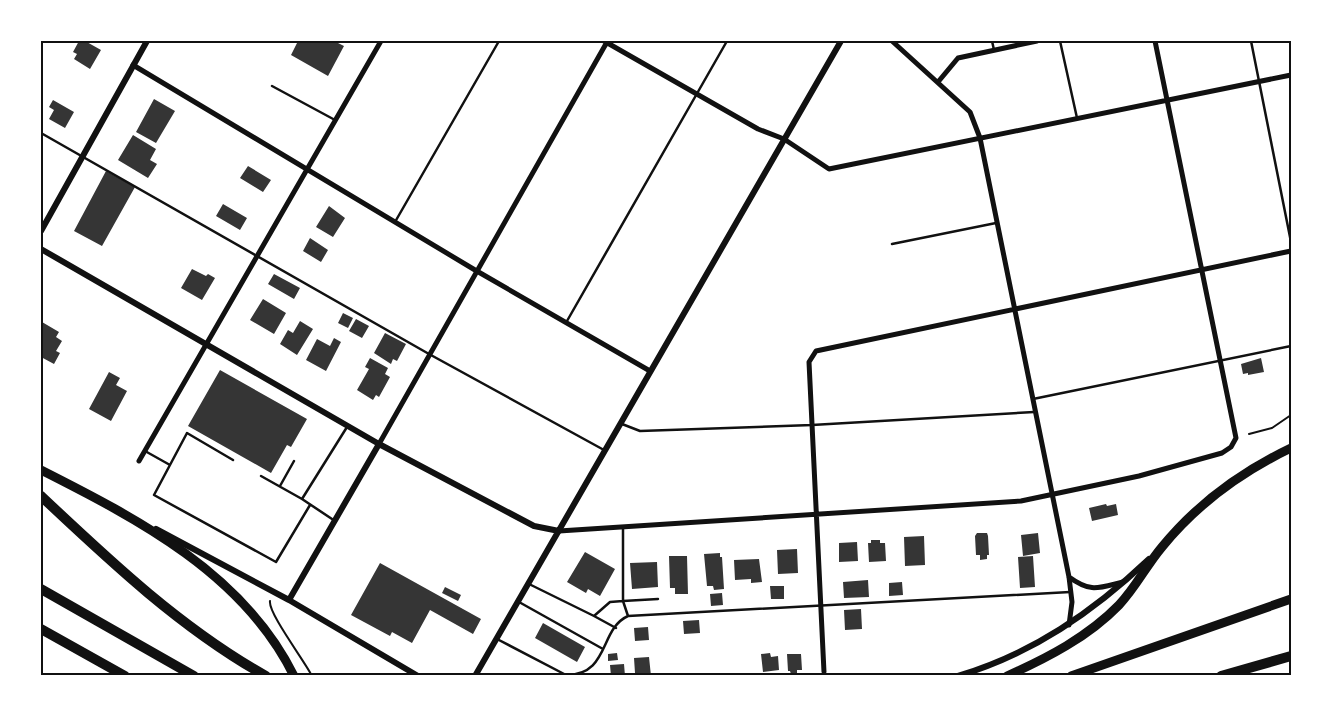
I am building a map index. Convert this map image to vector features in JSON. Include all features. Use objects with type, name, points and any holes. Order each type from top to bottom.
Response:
[{"type":"highway","points":[[41,496],[153,597],[241,662],[266,676]]},
{"type":"highway","points":[[41,588],[194,676]]},
{"type":"highway","points":[[41,629],[125,676]]},
{"type":"highway","points":[[1221,676],[1291,656]]},
{"type":"main road","points":[[1007,676],[1054,653],[1096,625],[1136,585],[1161,548],[1185,521],[1241,475],[1291,448]]},
{"type":"main road","points":[[41,470],[120,510],[186,554],[219,580],[266,631],[294,676]]},
{"type":"main road","points":[[1071,676],[1291,599]]},
{"type":"street","points":[[41,231],[147,41]]},
{"type":"street","points":[[139,461],[381,41]]},
{"type":"street","points":[[475,676],[841,41]]},
{"type":"street","points":[[892,41],[970,112],[980,138],[1069,577],[1072,614],[1068,625]]},
{"type":"street","points":[[938,82],[958,58],[1036,41]]},
{"type":"street","points":[[41,250],[379,444],[534,526],[559,531],[1021,501],[1139,476],[1222,453],[1231,447],[1236,438],[1155,41]]},
{"type":"street","points":[[289,600],[606,42],[758,129],[784,139],[829,169],[1291,74]]},
{"type":"street","points":[[133,65],[475,270],[650,371]]},
{"type":"street","points":[[824,672],[809,362],[816,351],[1291,251]]},
{"type":"street","points":[[120,510],[289,600],[418,676]]},
{"type":"street","points":[[958,676],[1022,652],[1068,625],[1126,581],[1161,548]]},
{"type":"street","points":[[1069,577],[1082,587],[1090,588],[1126,581]]},
{"type":"lane","points":[[395,222],[499,41]]},
{"type":"lane","points":[[566,322],[727,41]]},
{"type":"lane","points":[[992,41],[994,50]]},
{"type":"lane","points":[[1060,41],[1077,118]]},
{"type":"lane","points":[[1252,41],[1291,242]]},
{"type":"lane","points":[[272,86],[336,120]]},
{"type":"lane","points":[[41,133],[429,354],[605,450]]},
{"type":"lane","points":[[892,244],[998,223]]},
{"type":"lane","points":[[1033,399],[1291,346]]},
{"type":"lane","points":[[620,424],[639,431],[812,425],[1036,412]]},
{"type":"lane","points":[[302,499],[348,426]]},
{"type":"lane","points":[[233,460],[187,433],[154,495],[276,562],[310,504]]},
{"type":"lane","points":[[145,450],[170,465]]},
{"type":"lane","points":[[280,486],[294,461]]},
{"type":"lane","points":[[261,476],[302,499],[335,521]]},
{"type":"lane","points":[[624,527],[623,602],[628,616]]},
{"type":"lane","points":[[528,583],[616,628]]},
{"type":"lane","points":[[496,638],[566,675],[582,674],[591,669],[622,618],[628,616],[1071,592]]},
{"type":"lane","points":[[594,616],[610,602],[658,599]]},
{"type":"lane","points":[[518,602],[603,649]]},
{"type":"path","points":[[1249,434],[1272,428],[1291,414]]},
{"type":"path","points":[[274,593],[269,607],[304,660],[312,676]]},
{"type":"building","points":[[79,41],[85,41],[101,50],[90,69],[74,59],[77,54],[73,52]]},
{"type":"building","points":[[298,41],[334,41],[344,46],[328,76],[291,55]]},
{"type":"building","points":[[154,99],[175,111],[156,143],[136,132]]},
{"type":"building","points":[[53,100],[74,112],[65,128],[49,119],[54,110],[49,107]]},
{"type":"building","points":[[133,135],[156,149],[150,160],[157,164],[148,178],[118,160]]},
{"type":"building","points":[[248,166],[271,180],[263,192],[240,178]]},
{"type":"building","points":[[106,171],[135,187],[102,246],[74,231]]},
{"type":"building","points":[[223,204],[247,218],[240,230],[216,216]]},
{"type":"building","points":[[329,206],[345,218],[333,237],[316,227]]},
{"type":"building","points":[[310,238],[328,250],[321,262],[303,251]]},
{"type":"building","points":[[192,269],[215,278],[202,300],[181,288]]},
{"type":"building","points":[[274,274],[300,288],[294,299],[268,284]]},
{"type":"building","points":[[263,299],[286,313],[274,334],[250,320]]},
{"type":"building","points":[[343,313],[353,318],[348,328],[338,323]]},
{"type":"building","points":[[356,319],[369,326],[362,338],[349,331]]},
{"type":"building","points":[[300,321],[313,329],[297,355],[280,344],[288,330],[293,333]]},
{"type":"building","points":[[42,322],[59,332],[56,337],[62,341],[56,351],[60,353],[54,364],[41,357]]},
{"type":"building","points":[[385,333],[406,344],[397,361],[393,359],[391,364],[374,353]]},
{"type":"building","points":[[334,338],[341,342],[326,371],[306,360],[317,339],[330,346]]},
{"type":"building","points":[[370,358],[388,368],[385,374],[390,377],[379,397],[376,395],[373,400],[357,390],[369,369],[365,367]]},
{"type":"building","points":[[1261,358],[1264,372],[1243,374],[1241,364]]},
{"type":"building","points":[[220,370],[307,419],[291,447],[287,445],[271,473],[188,426]]},
{"type":"building","points":[[109,372],[120,378],[116,385],[127,391],[111,421],[89,409]]},
{"type":"building","points":[[1106,504],[1107,506],[1116,504],[1118,515],[1092,521],[1089,508]]},
{"type":"building","points":[[977,533],[987,533],[989,555],[987,555],[987,559],[980,560],[980,555],[976,555],[975,536]]},
{"type":"building","points":[[1038,533],[1040,553],[1023,556],[1021,535]]},
{"type":"building","points":[[924,536],[925,565],[905,566],[904,537]]},
{"type":"building","points":[[871,540],[880,540],[880,543],[885,543],[886,561],[869,562],[868,543],[871,543]]},
{"type":"building","points":[[857,542],[858,561],[839,562],[839,543]]},
{"type":"building","points":[[797,549],[798,573],[778,574],[777,550]]},
{"type":"building","points":[[585,552],[615,569],[600,596],[588,589],[586,593],[567,582]]},
{"type":"building","points":[[720,553],[720,557],[722,557],[724,589],[714,590],[713,586],[707,586],[704,554]]},
{"type":"building","points":[[669,556],[687,556],[688,594],[675,594],[675,588],[670,588]]},
{"type":"building","points":[[1033,556],[1035,587],[1020,588],[1018,557]]},
{"type":"building","points":[[759,559],[762,582],[751,583],[751,579],[735,580],[734,560]]},
{"type":"building","points":[[657,562],[658,587],[632,589],[630,563]]},
{"type":"building","points":[[380,563],[481,619],[473,634],[430,610],[412,643],[392,632],[390,636],[351,615]]},
{"type":"building","points":[[868,580],[869,597],[844,598],[843,582]]},
{"type":"building","points":[[902,582],[903,595],[889,596],[889,583]]},
{"type":"building","points":[[770,586],[784,586],[784,599],[771,599]]},
{"type":"building","points":[[445,587],[461,595],[458,601],[442,593]]},
{"type":"building","points":[[722,593],[723,605],[711,606],[710,594]]},
{"type":"building","points":[[861,609],[862,629],[845,630],[844,610]]},
{"type":"building","points":[[699,620],[700,633],[684,634],[683,621]]},
{"type":"building","points":[[543,623],[585,647],[577,662],[535,638]]},
{"type":"building","points":[[648,627],[649,640],[635,641],[634,628]]},
{"type":"building","points":[[617,653],[618,660],[608,661],[608,654]]},
{"type":"building","points":[[770,653],[771,657],[778,656],[779,670],[763,672],[761,654]]},
{"type":"building","points":[[787,654],[801,654],[802,670],[797,670],[797,674],[791,674],[788,671]]},
{"type":"building","points":[[649,657],[651,676],[635,673],[634,658]]},
{"type":"building","points":[[624,664],[625,676],[611,676],[610,665]]}]
